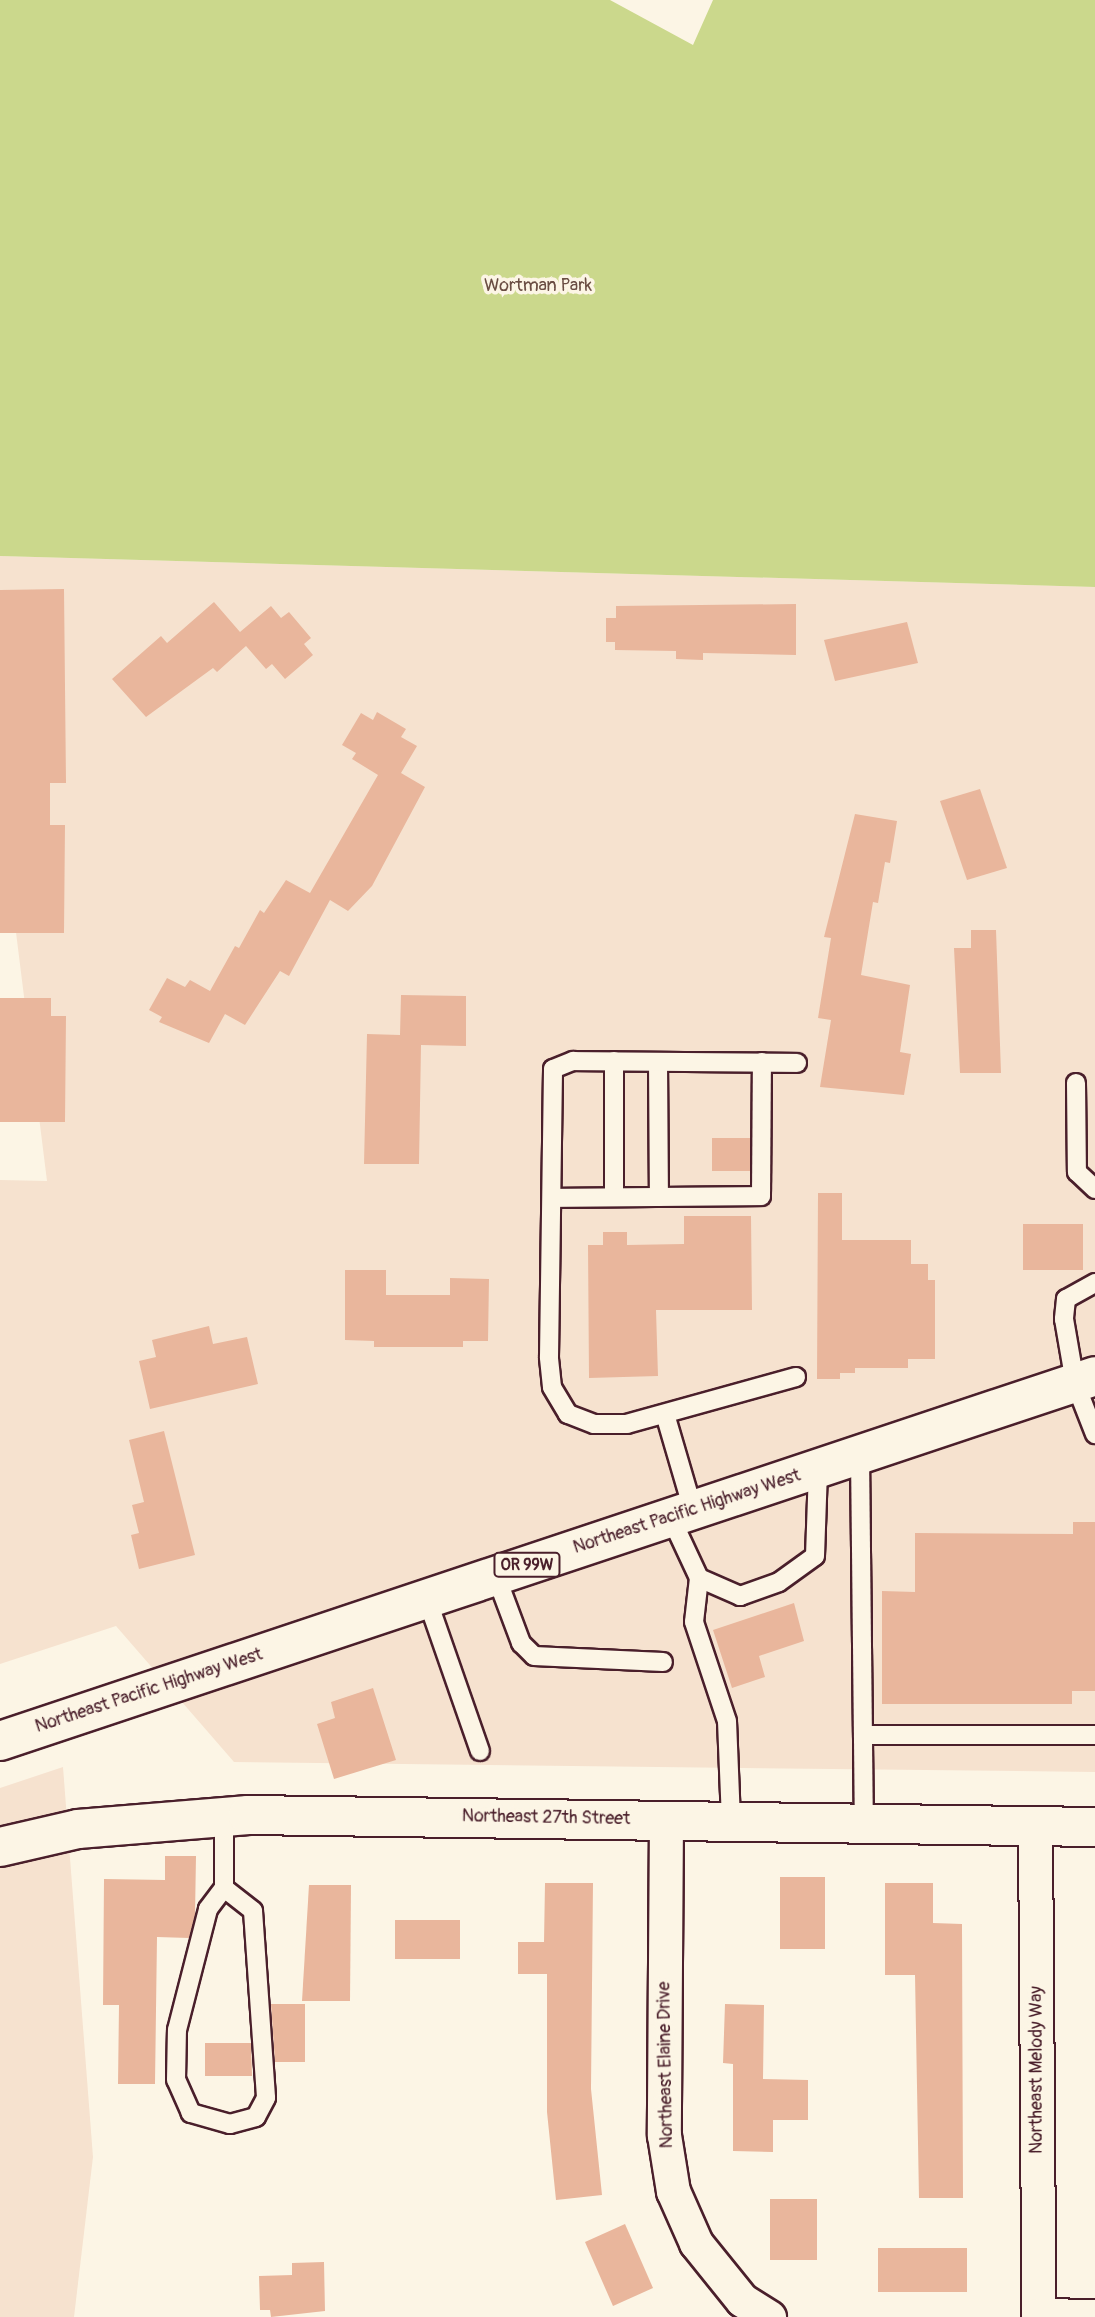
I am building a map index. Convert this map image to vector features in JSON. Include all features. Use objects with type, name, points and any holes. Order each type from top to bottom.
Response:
[{"type":"main road","name":"Northeast Pacific Highway West","points":[[0,1741],[1085,1379]]},
{"type":"main road","name":"Northeast 27th Street","points":[[0,1847],[78,1829],[224,1816],[666,1819],[1095,1827]]},
{"type":"street","name":"Northeast Elaine Drive","points":[[666,1819],[664,2135],[673,2191],[696,2243],[746,2311]]},
{"type":"street","name":"Northeast Melody Way","points":[[1035,1826],[1037,2316]]},
{"type":"street","points":[[1037,2316],[1095,2316]]},
{"type":"lane","points":[[796,1377],[627,1424],[594,1424],[568,1414],[552,1387],[552,1198],[553,1069],[573,1061],[797,1063]]},
{"type":"lane","points":[[614,1061],[614,1197]]},
{"type":"lane","points":[[658,1062],[659,1197]]},
{"type":"lane","points":[[552,1198],[761,1196],[762,1062]]},
{"type":"lane","points":[[1076,1083],[1077,1172],[1095,1189]]},
{"type":"lane","points":[[1095,1283],[1066,1299],[1063,1320],[1085,1379],[1095,1434]]},
{"type":"lane","points":[[665,1414],[682,1513],[699,1578],[694,1622],[727,1721],[730,1821]]},
{"type":"lane","points":[[860,1454],[863,1823]]},
{"type":"lane","points":[[699,1578],[740,1596],[779,1582],[815,1556],[818,1468]]},
{"type":"lane","points":[[496,1576],[521,1643],[534,1656],[663,1662]]},
{"type":"lane","points":[[427,1599],[480,1751]]},
{"type":"lane","points":[[863,1735],[1095,1735]]},
{"type":"lane","points":[[224,1816],[224,1888],[208,1909],[177,2030],[176,2080],[191,2113],[230,2124],[256,2117],[266,2098],[253,1911],[224,1888]]},
{"type":"shaded area","points":[[0,556],[1095,587],[1095,1772],[234,1762],[116,1626],[0,1664],[0,1180],[47,1181],[0,804]]},
{"type":"shaded area","points":[[63,1767],[93,2157],[74,2317],[0,2317],[0,1788]]},
{"type":"green space","name":"Wortman Park","points":[[0,0],[610,0],[693,45],[713,0],[1095,0],[1095,587],[0,556]]},
{"type":"building","points":[[64,589],[66,783],[50,783],[50,825],[65,825],[64,933],[0,933],[0,590]]},
{"type":"building","points":[[214,602],[240,632],[271,606],[281,618],[289,612],[311,638],[304,644],[313,655],[285,679],[272,664],[266,669],[246,646],[217,672],[213,668],[146,717],[112,679],[161,636],[167,643]]},
{"type":"building","points":[[796,604],[796,655],[703,653],[703,660],[676,659],[676,651],[615,650],[615,642],[606,642],[606,618],[616,618],[616,606]]},
{"type":"building","points":[[907,622],[918,663],[835,681],[824,640]]},
{"type":"building","points":[[377,712],[406,729],[401,737],[417,746],[401,773],[425,787],[372,886],[348,911],[330,900],[289,976],[280,971],[245,1025],[225,1014],[209,1043],[159,1022],[162,1017],[149,1010],[167,978],[185,987],[190,980],[210,991],[235,946],[239,948],[260,910],[264,913],[286,880],[310,893],[378,775],[352,759],[356,753],[342,745],[361,713],[373,720]]},
{"type":"building","points":[[980,789],[1007,868],[967,880],[940,801]]},
{"type":"building","points":[[855,814],[897,821],[890,863],[885,862],[878,903],[873,902],[861,975],[910,985],[900,1052],[911,1054],[904,1095],[820,1087],[831,1020],[818,1018],[831,938],[824,937]]},
{"type":"building","points":[[971,930],[996,930],[1001,1073],[960,1073],[954,948],[971,948]]},
{"type":"building","points":[[401,995],[466,996],[466,1046],[421,1045],[419,1164],[364,1164],[367,1034],[400,1035]]},
{"type":"building","points":[[0,998],[51,998],[51,1016],[66,1016],[65,1122],[0,1122]]},
{"type":"building","points":[[712,1138],[750,1138],[750,1171],[712,1171]]},
{"type":"building","points":[[818,1193],[842,1193],[842,1240],[911,1240],[911,1264],[928,1264],[928,1280],[935,1280],[935,1359],[908,1359],[908,1368],[855,1368],[855,1373],[840,1373],[840,1379],[817,1379]]},
{"type":"building","points":[[684,1216],[751,1216],[752,1310],[656,1310],[658,1376],[589,1378],[588,1245],[603,1245],[603,1232],[627,1232],[627,1245],[684,1244]]},
{"type":"building","points":[[1023,1224],[1083,1224],[1083,1270],[1023,1270]]},
{"type":"building","points":[[345,1270],[386,1270],[386,1295],[450,1295],[450,1278],[489,1279],[488,1341],[463,1341],[463,1347],[374,1347],[374,1341],[345,1340]]},
{"type":"building","points":[[209,1326],[213,1344],[247,1337],[258,1384],[150,1409],[139,1361],[156,1357],[152,1340]]},
{"type":"building","points":[[164,1431],[195,1555],[139,1569],[131,1535],[139,1533],[132,1505],[144,1502],[129,1440]]},
{"type":"building","points":[[1073,1522],[1095,1522],[1095,1691],[1072,1691],[1072,1704],[882,1704],[882,1591],[915,1592],[915,1533],[1073,1534]]},
{"type":"building","points":[[794,1603],[804,1641],[759,1656],[765,1677],[732,1688],[713,1630]]},
{"type":"building","points":[[373,1688],[396,1760],[334,1779],[317,1724],[335,1718],[331,1702]]},
{"type":"building","points":[[165,1856],[196,1856],[195,1915],[189,1938],[157,1937],[155,2084],[118,2084],[119,2005],[103,2005],[104,1879],[165,1880]]},
{"type":"building","points":[[780,1877],[825,1877],[825,1949],[780,1949]]},
{"type":"building","points":[[545,1883],[593,1883],[591,2089],[602,2195],[556,2200],[547,2112],[547,1974],[518,1974],[518,1942],[544,1942]]},
{"type":"building","points":[[885,1883],[933,1883],[933,1923],[962,1924],[963,2198],[919,2198],[915,1975],[885,1975]]},
{"type":"building","points":[[309,1885],[351,1885],[350,2001],[302,2001]]},
{"type":"building","points":[[395,1920],[460,1920],[460,1959],[395,1959]]},
{"type":"building","points":[[271,2004],[305,2004],[305,2062],[275,2062]]},
{"type":"building","points":[[725,2004],[764,2005],[763,2079],[808,2080],[808,2120],[773,2120],[773,2152],[733,2151],[733,2064],[723,2063]]},
{"type":"building","points":[[205,2043],[251,2043],[252,2076],[205,2076]]},
{"type":"building","points":[[770,2199],[817,2199],[817,2260],[770,2260]]},
{"type":"building","points":[[625,2224],[653,2288],[613,2306],[585,2242]]},
{"type":"building","points":[[878,2248],[967,2248],[967,2292],[878,2292]]},
{"type":"building","points":[[324,2262],[325,2311],[271,2317],[270,2310],[260,2310],[259,2276],[292,2275],[292,2263]]}]
